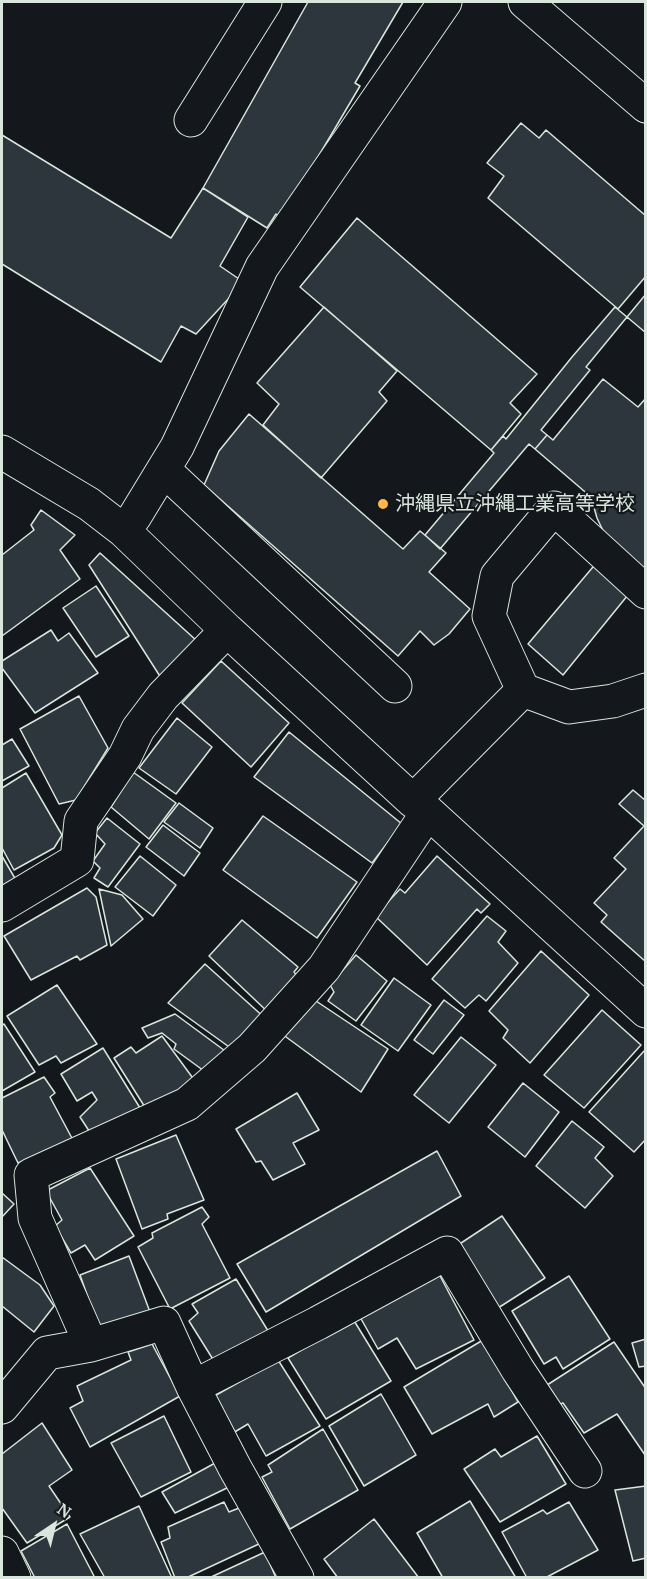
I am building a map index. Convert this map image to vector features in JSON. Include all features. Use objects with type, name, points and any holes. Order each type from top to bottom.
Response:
[{"type":"street","points":[[191,120],[265,2]]},
{"type":"street","points":[[129,524],[177,447],[262,267],[445,2]]},
{"type":"street","points":[[525,2],[645,106]]},
{"type":"street","points":[[2,452],[89,504],[129,524],[226,630],[423,800],[645,1011]]},
{"type":"street","points":[[164,470],[395,686]]},
{"type":"street","points":[[645,592],[554,508],[497,576],[489,616],[523,690],[569,707],[613,701],[645,690]]},
{"type":"street","points":[[2,904],[77,860],[81,820],[125,756],[138,729],[163,696],[226,630]]},
{"type":"street","points":[[91,1345],[34,1218],[31,1175],[187,1104],[252,1048],[324,968],[423,800],[523,690]]},
{"type":"street","points":[[193,1387],[328,1318],[447,1253],[518,1370],[585,1471]]},
{"type":"street","points":[[2,1407],[47,1353],[91,1345],[164,1323],[234,1468],[297,1578]]},
{"type":"street","points":[[2,1553],[14,1578]]},
{"type":"building","points":[[308,2],[403,2],[355,83],[360,86],[282,218],[276,214],[267,228],[203,188]]},
{"type":"building","points":[[521,123],[539,138],[546,130],[646,216],[646,276],[618,309],[488,198],[504,176],[487,163]]},
{"type":"building","points":[[2,135],[171,238],[203,188],[248,217],[220,266],[239,279],[230,297],[196,334],[181,326],[161,362],[2,264]]},
{"type":"building","points":[[357,218],[537,374],[510,403],[521,414],[491,450],[300,287]]},
{"type":"building","points":[[646,294],[646,333],[627,317]]},
{"type":"building","points":[[324,307],[397,371],[379,392],[387,401],[321,478],[263,425],[279,404],[257,383]]},
{"type":"building","points":[[615,307],[627,317],[586,367],[590,370],[541,430],[547,435],[535,449],[529,444],[440,549],[425,535],[494,453],[491,450],[503,436],[506,439]]},
{"type":"building","points":[[603,379],[638,407],[646,398],[646,574],[606,537],[591,497],[535,449],[547,435],[553,440]]},
{"type":"building","points":[[249,414],[403,549],[420,531],[446,553],[429,572],[470,609],[449,634],[434,645],[420,631],[398,656],[204,485],[219,451]]},
{"type":"building","points":[[41,510],[75,535],[60,550],[80,579],[2,636],[2,555],[34,530],[31,525]]},
{"type":"building","points":[[100,553],[197,641],[163,681],[89,565]]},
{"type":"building","points":[[598,561],[632,590],[563,675],[528,644]]},
{"type":"building","points":[[96,586],[129,636],[96,657],[63,608]]},
{"type":"building","points":[[51,630],[58,641],[69,633],[98,673],[35,713],[2,668],[2,661]]},
{"type":"building","points":[[221,661],[289,723],[251,767],[182,703]]},
{"type":"building","points":[[79,696],[108,748],[76,800],[59,804],[20,729]]},
{"type":"building","points":[[177,718],[212,747],[176,794],[139,768]]},
{"type":"building","points":[[289,732],[402,824],[372,863],[254,777]]},
{"type":"building","points":[[12,739],[29,766],[2,781],[2,745]]},
{"type":"building","points":[[133,772],[176,803],[149,839],[111,807]]},
{"type":"building","points":[[26,773],[62,835],[54,848],[14,870],[2,848],[2,788]]},
{"type":"building","points":[[633,790],[646,801],[646,962],[601,922],[607,915],[594,903],[626,869],[614,858],[644,826],[619,804]]},
{"type":"building","points":[[179,803],[213,828],[200,848],[164,822]]},
{"type":"building","points":[[263,816],[357,882],[317,938],[223,870]]},
{"type":"building","points":[[107,818],[140,844],[108,887],[94,878],[100,868],[93,861],[105,844],[95,833]]},
{"type":"building","points":[[163,825],[200,853],[184,876],[146,847]]},
{"type":"building","points":[[2,856],[20,887],[2,897]]},
{"type":"building","points":[[140,856],[176,885],[153,916],[115,887]]},
{"type":"building","points":[[437,856],[490,904],[481,913],[477,909],[427,965],[375,916],[400,889],[405,893]]},
{"type":"building","points":[[87,888],[96,897],[107,945],[80,960],[77,956],[31,980],[4,936]]},
{"type":"building","points":[[99,889],[122,895],[143,919],[111,946]]},
{"type":"building","points":[[487,916],[506,931],[498,942],[518,963],[486,1001],[479,995],[465,1008],[432,979]]},
{"type":"building","points":[[242,920],[298,967],[294,972],[302,982],[272,1016],[209,956]]},
{"type":"building","points":[[541,951],[589,995],[530,1063],[503,1038],[508,1030],[489,1011]]},
{"type":"building","points":[[356,955],[387,981],[356,1021],[328,1001],[334,992],[330,985]]},
{"type":"building","points":[[205,964],[266,1019],[232,1049],[168,1003]]},
{"type":"building","points":[[394,978],[431,1005],[398,1051],[361,1025]]},
{"type":"building","points":[[57,985],[97,1044],[61,1063],[56,1056],[39,1065],[7,1016]]},
{"type":"building","points":[[310,997],[388,1049],[361,1092],[282,1034]]},
{"type":"building","points":[[444,1000],[464,1015],[433,1054],[414,1040]]},
{"type":"building","points":[[602,1010],[641,1045],[584,1108],[544,1075]]},
{"type":"building","points":[[175,1014],[232,1056],[215,1079],[174,1049],[176,1044],[162,1033],[148,1038],[142,1028]]},
{"type":"building","points":[[4,1024],[35,1072],[2,1091],[2,1025]]},
{"type":"building","points":[[162,1036],[195,1081],[148,1112],[114,1058],[131,1047],[136,1053]]},
{"type":"building","points":[[461,1037],[496,1065],[449,1123],[414,1095]]},
{"type":"building","points":[[103,1048],[145,1116],[93,1137],[80,1117],[97,1100],[92,1092],[77,1101],[61,1074]]},
{"type":"building","points":[[644,1051],[646,1052],[646,1139],[634,1152],[589,1112]]},
{"type":"building","points":[[44,1077],[55,1093],[50,1097],[74,1142],[18,1163],[2,1130],[2,1098]]},
{"type":"building","points":[[523,1083],[559,1112],[525,1157],[488,1127]]},
{"type":"building","points":[[297,1093],[319,1130],[293,1143],[305,1164],[273,1180],[261,1161],[256,1162],[236,1129]]},
{"type":"building","points":[[572,1121],[604,1147],[595,1158],[613,1176],[585,1208],[536,1166]]},
{"type":"building","points":[[176,1135],[204,1200],[167,1214],[168,1219],[142,1229],[116,1159]]},
{"type":"building","points":[[437,1151],[461,1196],[266,1312],[237,1264]]},
{"type":"building","points":[[90,1168],[134,1236],[95,1260],[85,1245],[71,1253],[55,1226],[62,1220],[46,1191]]},
{"type":"building","points":[[2,1193],[14,1204],[2,1217]]},
{"type":"building","points":[[202,1207],[209,1217],[202,1224],[230,1278],[170,1309],[138,1247],[153,1238],[152,1233]]},
{"type":"building","points":[[502,1216],[545,1278],[498,1308],[458,1245]]},
{"type":"building","points":[[129,1256],[150,1312],[87,1334],[91,1306],[80,1275]]},
{"type":"building","points":[[2,1257],[40,1285],[54,1306],[34,1332],[2,1306]]},
{"type":"building","points":[[439,1274],[474,1340],[416,1369],[397,1338],[378,1349],[360,1317]]},
{"type":"building","points":[[569,1276],[610,1339],[563,1369],[556,1357],[544,1364],[512,1311]]},
{"type":"building","points":[[236,1279],[270,1334],[214,1361],[189,1321],[198,1313],[192,1304]]},
{"type":"building","points":[[353,1319],[391,1381],[326,1419],[288,1358]]},
{"type":"building","points":[[646,1339],[646,1366],[639,1367],[632,1343]]},
{"type":"building","points":[[483,1340],[518,1402],[494,1417],[488,1404],[432,1434],[404,1387]]},
{"type":"building","points":[[614,1342],[646,1389],[645,1455],[617,1414],[584,1433],[563,1403],[556,1406],[544,1387]]},
{"type":"building","points":[[152,1344],[180,1396],[90,1447],[70,1408],[83,1401],[77,1386],[131,1360],[128,1352]]},
{"type":"building","points":[[278,1360],[320,1426],[266,1456],[248,1424],[233,1433],[211,1398]]},
{"type":"building","points":[[381,1394],[416,1455],[364,1486],[329,1426]]},
{"type":"building","points":[[164,1416],[191,1472],[141,1497],[111,1443]]},
{"type":"building","points":[[42,1423],[72,1470],[49,1486],[70,1517],[27,1543],[2,1508],[2,1454]]},
{"type":"building","points":[[323,1429],[358,1490],[290,1529],[262,1477],[272,1472],[268,1465]]},
{"type":"building","points":[[537,1436],[566,1484],[500,1522],[464,1469],[495,1449],[501,1457]]},
{"type":"building","points":[[217,1462],[229,1487],[175,1513],[162,1492]]},
{"type":"building","points":[[646,1486],[646,1558],[633,1561],[615,1490]]},
{"type":"building","points":[[470,1501],[516,1578],[443,1578],[417,1533]]},
{"type":"building","points":[[224,1502],[229,1512],[244,1506],[261,1543],[186,1578],[175,1578],[161,1542],[170,1538],[168,1527]]},
{"type":"building","points":[[569,1502],[598,1550],[545,1578],[527,1578],[502,1532],[543,1510],[547,1514]]},
{"type":"building","points":[[139,1506],[172,1578],[105,1578],[80,1534]]},
{"type":"building","points":[[374,1519],[419,1578],[338,1578],[324,1559]]},
{"type":"building","points":[[67,1524],[95,1578],[35,1578],[21,1551]]},
{"type":"building","points":[[265,1552],[276,1578],[209,1578]]},
{"type":"place","name":"沖縄県立沖縄工業高等学校","points":[[383,504]]}]
